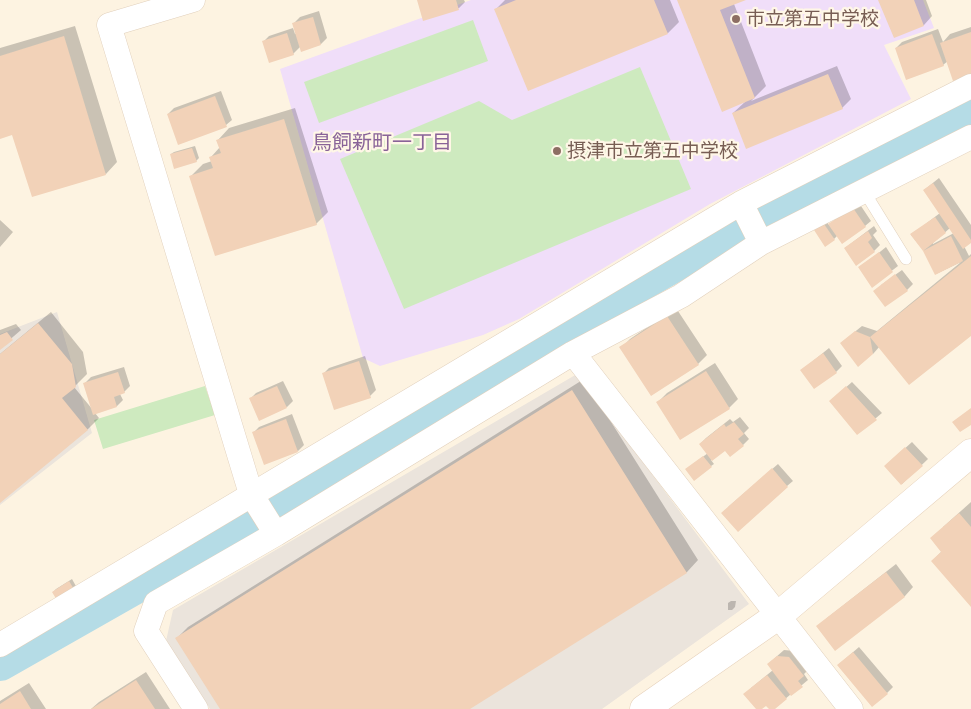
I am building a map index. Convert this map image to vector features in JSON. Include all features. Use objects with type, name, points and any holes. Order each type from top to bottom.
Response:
[{"type":"street","points":[[193,0],[109,25],[251,494],[276,534]]},
{"type":"street","points":[[0,645],[741,203],[971,86]]},
{"type":"street","points":[[196,709],[146,631],[156,603],[276,534],[573,353],[681,296],[761,242],[971,137]]},
{"type":"street","points":[[741,203],[761,242]]},
{"type":"street","points":[[573,353],[851,709]]},
{"type":"street","points":[[644,709],[779,615],[971,453]]},
{"type":"lane","points":[[864,191],[906,259]]},
{"type":"shaded area","name":"摂津市立第五中学校","points":[[471,0],[923,0],[934,28],[884,45],[911,99],[710,204],[519,319],[483,335],[380,366],[363,358],[280,69]]},
{"type":"shaded area","points":[[57,312],[92,433],[0,505],[0,334]]},
{"type":"shaded area","points":[[577,374],[749,604],[602,709],[210,709],[166,641],[173,610]]},
{"type":"green space","points":[[473,20],[488,61],[319,123],[304,82]]},
{"type":"green space","points":[[640,67],[691,189],[404,309],[340,159],[479,101],[512,120]]},
{"type":"green space","points":[[205,386],[215,415],[103,449],[94,420]]},
{"type":"building","points":[[417,0],[456,0],[459,10],[423,21]]},
{"type":"building","points":[[516,0],[654,0],[668,34],[528,91],[494,9]]},
{"type":"building","points":[[677,0],[746,0],[720,10],[755,98],[722,112]]},
{"type":"building","points":[[878,0],[914,0],[924,26],[894,38]]},
{"type":"building","points":[[313,17],[321,45],[301,52],[292,23]]},
{"type":"building","points":[[971,32],[971,75],[953,81],[940,43]]},
{"type":"building","points":[[287,33],[294,55],[269,63],[262,41]]},
{"type":"building","points":[[932,34],[944,66],[906,80],[895,48]]},
{"type":"building","points":[[64,36],[106,175],[32,197],[12,135],[0,139],[0,56]]},
{"type":"building","points":[[828,74],[843,109],[746,149],[732,113]]},
{"type":"building","points":[[215,96],[227,127],[178,145],[167,114]]},
{"type":"building","points":[[284,119],[317,225],[215,256],[189,176],[213,168],[209,157],[221,153],[216,140]]},
{"type":"building","points":[[192,148],[197,162],[174,169],[170,154]]},
{"type":"building","points":[[933,183],[971,240],[971,243],[963,249],[923,190]]},
{"type":"building","points":[[853,208],[866,227],[842,244],[828,224]]},
{"type":"building","points":[[935,217],[946,233],[923,251],[910,234]]},
{"type":"building","points":[[824,224],[835,240],[825,247],[814,230]]},
{"type":"building","points":[[868,231],[872,238],[868,242],[875,252],[856,266],[844,248]]},
{"type":"building","points":[[951,236],[963,261],[935,275],[923,251]]},
{"type":"building","points":[[879,252],[893,272],[872,288],[858,267]]},
{"type":"building","points":[[971,256],[971,336],[909,385],[870,337]]},
{"type":"building","points":[[895,274],[908,291],[885,307],[873,291]]},
{"type":"building","points":[[667,316],[699,365],[651,396],[619,347]]},
{"type":"building","points":[[38,323],[72,364],[76,387],[62,398],[88,430],[0,503],[0,354]]},
{"type":"building","points":[[855,331],[870,337],[873,354],[858,367],[840,343]]},
{"type":"building","points":[[7,332],[13,340],[0,350],[0,335]]},
{"type":"building","points":[[823,353],[837,373],[814,389],[800,370]]},
{"type":"building","points":[[359,361],[371,398],[334,410],[322,373]]},
{"type":"building","points":[[706,371],[730,409],[680,440],[656,402]]},
{"type":"building","points":[[118,372],[125,393],[114,397],[117,407],[93,415],[83,383]]},
{"type":"building","points":[[277,386],[287,408],[259,421],[249,398]]},
{"type":"building","points":[[846,386],[877,420],[857,435],[829,401]]},
{"type":"building","points":[[572,390],[687,573],[470,709],[220,709],[175,638]]},
{"type":"building","points":[[971,408],[971,425],[960,432],[952,422]]},
{"type":"building","points":[[286,419],[298,452],[264,465],[252,432]]},
{"type":"building","points":[[734,422],[744,434],[738,439],[744,446],[730,457],[725,451],[712,461],[699,444],[724,424],[726,427]]},
{"type":"building","points":[[905,447],[923,466],[901,485],[884,466]]},
{"type":"building","points":[[703,456],[712,467],[694,481],[685,469]]},
{"type":"building","points":[[772,468],[788,487],[738,532],[721,513]]},
{"type":"building","points":[[959,513],[971,527],[971,607],[931,561],[941,552],[930,538]]},
{"type":"building","points":[[886,572],[905,597],[835,651],[816,626]]},
{"type":"building","points":[[69,581],[75,591],[58,602],[52,592]]},
{"type":"building","points":[[853,652],[888,694],[872,707],[837,665]]},
{"type":"building","points":[[777,656],[789,657],[804,676],[798,681],[803,687],[791,696],[767,664]]},
{"type":"building","points":[[767,675],[787,699],[775,709],[769,709],[766,706],[762,709],[756,709],[743,694]]},
{"type":"building","points":[[136,680],[155,709],[91,709]]},
{"type":"building","points":[[20,691],[31,709],[0,709],[0,704]]},
{"type":"waterway","points":[[0,663],[146,580],[551,335],[771,209],[971,107]]},
{"type":"place","name":"市立第五中学校","points":[[736,19]]},
{"type":"place","name":"摂津市立第五中学校","points":[[557,151]]},
{"type":"district","name":"鳥飼新町一丁目","points":[[382,143]]}]
